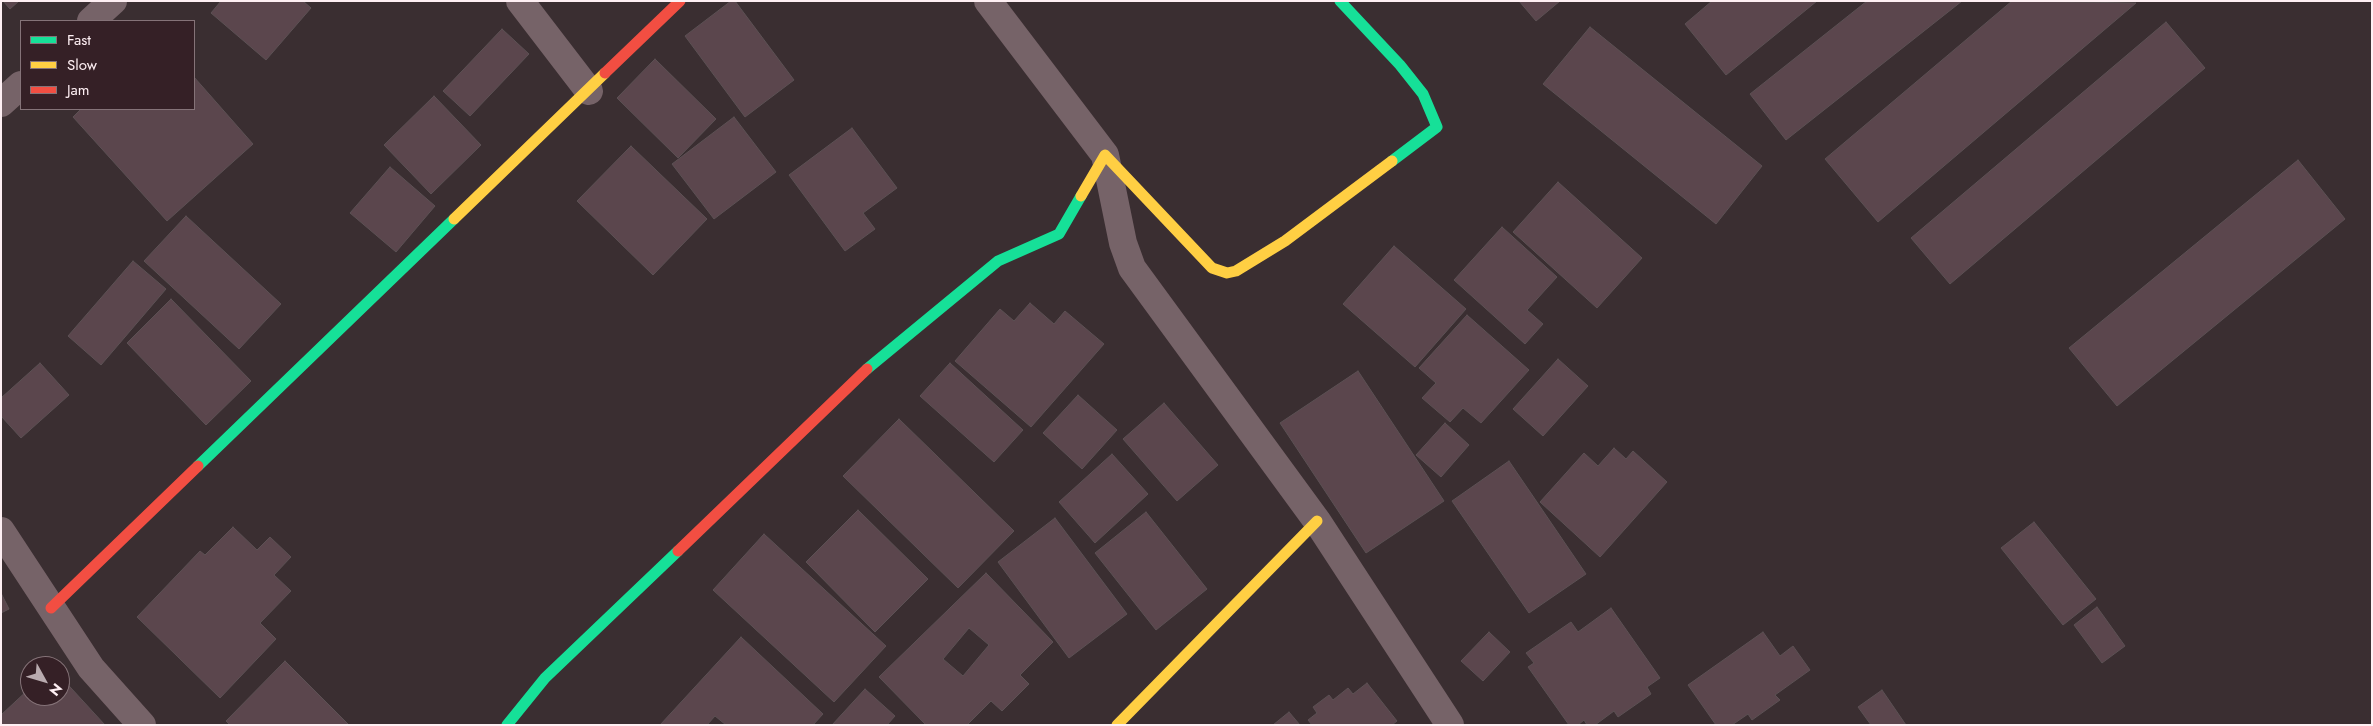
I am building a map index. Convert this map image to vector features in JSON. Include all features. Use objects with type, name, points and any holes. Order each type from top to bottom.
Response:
[{"type":"street","points":[[92,20],[113,1]]},
{"type":"street","points":[[520,1],[588,91]]},
{"type":"street","points":[[51,608],[680,1]]},
{"type":"street","points":[[988,1],[1105,155],[1212,268],[1228,273],[1236,271],[1285,241],[1437,127],[1423,94],[1400,65],[1340,1]]},
{"type":"street","points":[[1,103],[20,86]]},
{"type":"street","points":[[1105,155],[1123,243],[1132,268],[1317,521],[1450,725]]},
{"type":"street","points":[[507,725],[544,678],[875,362],[998,260],[1059,234],[1105,155]]},
{"type":"street","points":[[1118,725],[1317,521]]},
{"type":"street","points":[[1,531],[91,668],[142,725]]},
{"type":"building","points":[[3,1],[19,1],[10,9]]},
{"type":"building","points":[[221,1],[303,1],[311,8],[266,60],[211,13]]},
{"type":"building","points":[[731,1],[735,1],[794,80],[745,117],[685,36]]},
{"type":"building","points":[[1519,1],[1560,1],[1536,21]]},
{"type":"building","points":[[1712,1],[1817,1],[1726,75],[1685,24]]},
{"type":"building","points":[[1867,1],[1962,1],[1786,140],[1750,94]]},
{"type":"building","points":[[2012,1],[2136,3],[1878,222],[1825,159]]},
{"type":"building","points":[[2166,22],[2205,68],[1950,284],[1911,238]]},
{"type":"building","points":[[1590,27],[1762,166],[1716,224],[1543,84]]},
{"type":"building","points":[[502,29],[529,54],[470,116],[443,91]]},
{"type":"building","points":[[655,59],[716,119],[678,158],[617,98]]},
{"type":"building","points":[[195,78],[253,144],[167,221],[73,117],[80,110],[195,110]]},
{"type":"building","points":[[434,96],[481,145],[431,194],[384,145]]},
{"type":"building","points":[[734,117],[776,172],[714,219],[672,164]]},
{"type":"building","points":[[852,128],[897,188],[863,213],[875,229],[845,251],[789,175]]},
{"type":"building","points":[[631,146],[707,219],[653,275],[577,201]]},
{"type":"building","points":[[2298,160],[2345,219],[2117,406],[2069,348]]},
{"type":"building","points":[[390,167],[435,206],[396,252],[350,213]]},
{"type":"building","points":[[1558,182],[1642,258],[1597,308],[1513,232]]},
{"type":"building","points":[[186,216],[281,304],[239,349],[144,261]]},
{"type":"building","points":[[1502,227],[1557,277],[1527,310],[1543,324],[1525,344],[1454,280]]},
{"type":"building","points":[[1394,246],[1466,309],[1415,367],[1343,304]]},
{"type":"building","points":[[133,261],[166,289],[101,365],[68,336]]},
{"type":"building","points":[[171,299],[251,381],[206,425],[127,343]]},
{"type":"building","points":[[1030,303],[1054,324],[1065,311],[1104,344],[1031,427],[955,361],[1000,309],[1014,321]]},
{"type":"building","points":[[1467,315],[1529,370],[1481,423],[1463,408],[1450,422],[1422,398],[1436,383],[1419,368]]},
{"type":"building","points":[[1558,359],[1588,386],[1543,436],[1513,409]]},
{"type":"building","points":[[40,363],[69,395],[21,438],[1,416],[1,398]]},
{"type":"building","points":[[950,363],[1023,430],[994,462],[920,396]]},
{"type":"building","points":[[1358,371],[1444,501],[1366,553],[1280,423]]},
{"type":"building","points":[[1078,395],[1117,430],[1082,469],[1043,433]]},
{"type":"building","points":[[1164,403],[1218,465],[1177,501],[1123,439]]},
{"type":"building","points":[[899,419],[1014,531],[958,588],[843,476]]},
{"type":"building","points":[[1445,423],[1469,445],[1441,477],[1416,455]]},
{"type":"building","points":[[1614,448],[1626,459],[1633,451],[1667,482],[1600,557],[1540,502],[1584,453],[1598,466]]},
{"type":"building","points":[[1112,454],[1148,494],[1095,543],[1059,502]]},
{"type":"building","points":[[1509,461],[1586,574],[1529,613],[1452,501]]},
{"type":"building","points":[[858,510],[928,579],[875,632],[806,562]]},
{"type":"building","points":[[1146,512],[1207,589],[1156,630],[1095,553]]},
{"type":"building","points":[[1055,518],[1127,614],[1069,658],[998,562]]},
{"type":"building","points":[[2034,522],[2096,599],[2063,625],[2001,548]]},
{"type":"building","points":[[233,527],[257,550],[270,537],[291,557],[274,575],[291,591],[260,623],[276,639],[220,698],[137,617],[200,551],[205,555]]},
{"type":"building","points":[[764,534],[886,646],[834,702],[713,590]]},
{"type":"building","points":[[986,573],[1053,642],[1020,675],[1029,684],[1002,711],[991,701],[967,725],[926,725],[879,677]],"holes":[[[969,628],[989,645],[963,676],[943,659]]]},
{"type":"building","points":[[1,593],[9,609],[1,613]]},
{"type":"building","points":[[2097,607],[2125,646],[2102,663],[2074,625]]},
{"type":"building","points":[[1611,608],[1660,678],[1647,687],[1651,694],[1618,717],[1614,711],[1595,725],[1587,725],[1584,720],[1578,725],[1569,725],[1528,667],[1534,663],[1526,653],[1571,622],[1578,632]]},
{"type":"building","points":[[1489,632],[1510,652],[1483,681],[1461,661]]},
{"type":"building","points":[[1763,632],[1780,656],[1793,646],[1810,670],[1775,695],[1780,700],[1752,720],[1748,714],[1732,725],[1716,725],[1688,685]]},
{"type":"building","points":[[741,637],[823,714],[813,725],[726,725],[715,716],[707,725],[660,725]]},
{"type":"building","points":[[285,661],[349,725],[230,725],[226,721]]},
{"type":"building","points":[[1367,683],[1397,721],[1392,725],[1312,725],[1308,720],[1317,713],[1313,707],[1329,695],[1333,700],[1348,688],[1353,694]]},
{"type":"building","points":[[70,687],[105,725],[1,725],[1,715],[20,697],[20,706],[70,706]]},
{"type":"building","points":[[865,689],[895,716],[887,725],[832,725]]},
{"type":"building","points":[[1882,690],[1906,725],[1871,725],[1858,707]]},
{"type":"building","points":[[1289,712],[1300,725],[1273,725]]},
{"type":"traffic: fast","points":[[1340,1],[1400,65],[1423,94],[1437,127],[1392,161]]},
{"type":"traffic: fast","points":[[867,369],[998,261],[1059,234],[1081,196]]},
{"type":"traffic: fast","points":[[198,466],[454,219]]},
{"type":"traffic: fast","points":[[507,725],[545,678],[678,551]]},
{"type":"traffic: slow","points":[[454,219],[605,73]]},
{"type":"traffic: slow","points":[[1081,196],[1105,155],[1212,268],[1227,273],[1236,271],[1285,241],[1392,161]]},
{"type":"traffic: slow","points":[[1117,725],[1317,521]]},
{"type":"traffic: jam","points":[[605,73],[680,1]]},
{"type":"traffic: jam","points":[[678,551],[867,369]]},
{"type":"traffic: jam","points":[[51,608],[198,466]]}]
